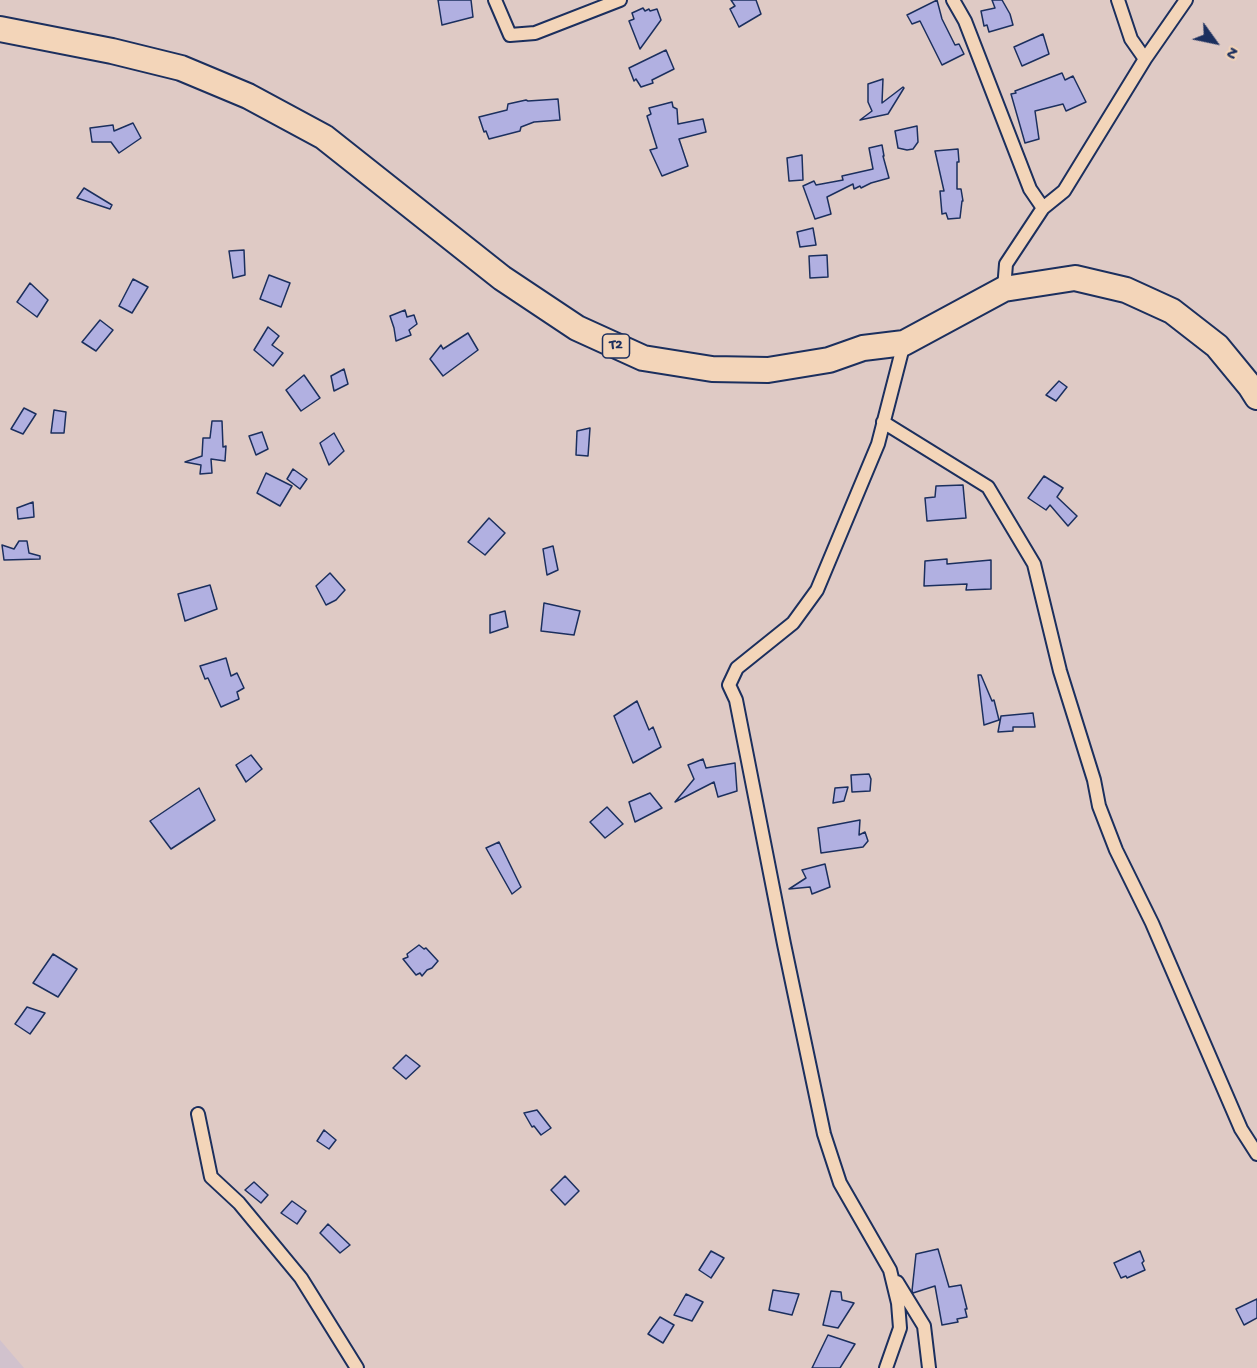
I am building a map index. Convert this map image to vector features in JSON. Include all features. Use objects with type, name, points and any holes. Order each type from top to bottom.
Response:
[{"type":"highway","name":"T2","points":[[0,29],[112,51],[182,68],[248,96],[324,137],[520,291],[577,328],[643,358],[712,369],[768,370],[829,360],[863,348],[904,343],[1004,289],[1075,278],[1126,290],[1172,311],[1217,346],[1257,397]]},
{"type":"street","points":[[495,0],[510,35],[535,33],[620,0]]},
{"type":"street","points":[[953,0],[965,21],[1030,189],[1042,208]]},
{"type":"street","points":[[1118,0],[1131,39],[1145,59]]},
{"type":"street","points":[[1004,289],[1006,264],[1042,208],[1064,191],[1145,59],[1186,0]]},
{"type":"street","points":[[904,343],[878,444],[817,590],[792,623],[737,668],[729,685],[736,700],[824,1134],[840,1183],[924,1326],[929,1368]]},
{"type":"street","points":[[883,422],[988,487],[1034,564],[1060,671],[1094,780],[1099,806],[1116,850],[1152,923],[1241,1129],[1257,1154]]},
{"type":"street","points":[[198,1114],[211,1177],[239,1203],[301,1278],[357,1368]]},
{"type":"street","points":[[886,1368],[900,1328],[898,1303],[890,1270]]},
{"type":"shaded area","points":[[0,1340],[24,1368],[0,1368]]},
{"type":"building","points":[[438,0],[471,0],[473,17],[442,25]]},
{"type":"building","points":[[731,0],[756,0],[761,14],[739,27],[730,9],[735,6]]},
{"type":"building","points":[[937,0],[942,19],[955,45],[959,44],[964,54],[942,65],[920,21],[912,24],[907,15]]},
{"type":"building","points":[[992,0],[1002,0],[1013,25],[989,32],[987,25],[984,26],[981,11],[995,8]]},
{"type":"building","points":[[643,8],[645,11],[657,9],[661,20],[640,49],[629,21],[634,19],[632,13]]},
{"type":"building","points":[[1043,34],[1049,54],[1022,66],[1014,47]]},
{"type":"building","points":[[666,50],[674,69],[652,80],[653,83],[641,87],[636,79],[634,81],[629,68]]},
{"type":"building","points":[[1062,73],[1065,80],[1073,76],[1086,102],[1066,111],[1063,104],[1035,111],[1039,139],[1025,143],[1011,94]]},
{"type":"building","points":[[883,79],[882,103],[904,88],[888,114],[860,120],[872,111],[868,102],[868,84]]},
{"type":"building","points":[[558,99],[560,120],[534,122],[521,127],[520,131],[489,139],[479,117],[507,110],[508,104],[526,100]]},
{"type":"building","points":[[672,102],[673,107],[677,109],[678,124],[703,119],[706,132],[679,139],[688,166],[662,176],[650,150],[657,148],[647,116],[651,114],[649,108]]},
{"type":"building","points":[[133,123],[141,138],[119,153],[111,142],[92,142],[90,128],[113,125],[114,131]]},
{"type":"building","points":[[917,126],[918,142],[913,149],[898,148],[895,131]]},
{"type":"building","points":[[882,145],[889,178],[861,188],[860,186],[854,189],[853,184],[827,197],[831,214],[815,219],[803,186],[814,181],[816,185],[843,180],[842,176],[873,169],[869,148]]},
{"type":"building","points":[[958,149],[957,189],[961,189],[963,201],[960,218],[948,219],[946,213],[942,214],[940,191],[944,191],[935,151]]},
{"type":"building","points":[[802,155],[803,180],[789,181],[787,158]]},
{"type":"building","points":[[84,188],[112,205],[110,209],[77,198]]},
{"type":"building","points":[[813,228],[816,245],[800,247],[797,232]]},
{"type":"building","points":[[244,250],[245,275],[233,278],[229,251]]},
{"type":"building","points":[[827,255],[828,277],[810,278],[809,256]]},
{"type":"building","points":[[269,275],[290,283],[281,307],[260,299]]},
{"type":"building","points":[[133,279],[148,287],[132,313],[119,306]]},
{"type":"building","points":[[30,283],[48,300],[37,317],[17,302]]},
{"type":"building","points":[[405,310],[407,317],[414,315],[417,324],[409,330],[411,335],[396,341],[390,316]]},
{"type":"building","points":[[100,320],[113,330],[96,351],[82,342]]},
{"type":"building","points":[[268,327],[279,336],[272,345],[283,353],[273,366],[254,350]]},
{"type":"building","points":[[468,333],[478,350],[443,376],[430,359],[441,345],[443,349]]},
{"type":"building","points":[[344,369],[348,384],[334,391],[331,376]]},
{"type":"building","points":[[304,375],[320,398],[301,411],[286,390]]},
{"type":"building","points":[[1059,381],[1067,387],[1056,401],[1046,395]]},
{"type":"building","points":[[24,408],[36,414],[23,434],[11,429]]},
{"type":"building","points":[[54,410],[66,412],[64,433],[51,433]]},
{"type":"building","points":[[212,421],[222,421],[223,447],[226,446],[225,461],[211,459],[212,473],[200,474],[201,465],[185,462],[202,456],[203,438],[210,438]]},
{"type":"building","points":[[590,428],[588,456],[576,455],[577,431]]},
{"type":"building","points":[[262,432],[268,449],[256,455],[249,436]]},
{"type":"building","points":[[334,433],[344,451],[329,465],[320,443]]},
{"type":"building","points":[[293,469],[307,479],[300,489],[287,479]]},
{"type":"building","points":[[266,473],[292,486],[280,506],[257,493]]},
{"type":"building","points":[[1044,476],[1063,488],[1057,497],[1077,516],[1068,526],[1050,505],[1046,510],[1028,498]]},
{"type":"building","points":[[963,485],[966,518],[927,521],[925,498],[935,497],[936,486]]},
{"type":"building","points":[[33,502],[34,517],[18,519],[17,508]]},
{"type":"building","points":[[489,518],[505,533],[485,555],[468,542]]},
{"type":"building","points":[[19,541],[27,541],[29,553],[40,556],[40,559],[4,560],[2,545],[14,549]]},
{"type":"building","points":[[553,546],[558,570],[547,575],[543,549]]},
{"type":"building","points":[[947,559],[947,564],[991,560],[991,589],[966,590],[967,584],[924,586],[925,561]]},
{"type":"building","points":[[330,573],[345,590],[336,600],[326,605],[316,586]]},
{"type":"building","points":[[210,585],[217,609],[185,621],[178,594]]},
{"type":"building","points":[[544,603],[580,611],[574,635],[541,631]]},
{"type":"building","points":[[505,611],[508,627],[490,633],[490,615]]},
{"type":"building","points":[[226,658],[231,676],[237,673],[244,688],[237,692],[239,699],[221,707],[200,666]]},
{"type":"building","points":[[978,675],[981,675],[992,701],[994,700],[999,720],[984,725]]},
{"type":"building","points":[[637,701],[649,730],[653,727],[661,747],[633,763],[614,716]]},
{"type":"building","points":[[1033,713],[1035,727],[1013,727],[1013,731],[998,732],[1001,716]]},
{"type":"building","points":[[251,755],[262,769],[246,782],[236,765]]},
{"type":"building","points":[[703,759],[706,768],[735,763],[737,791],[718,797],[714,782],[675,802],[694,779],[688,765]]},
{"type":"building","points":[[869,774],[870,791],[852,792],[851,775]]},
{"type":"building","points":[[848,787],[844,801],[833,803],[835,788]]},
{"type":"building","points":[[199,788],[215,820],[171,849],[150,821]]},
{"type":"building","points":[[650,793],[662,808],[635,822],[629,802]]},
{"type":"building","points":[[607,807],[623,824],[605,838],[590,822]]},
{"type":"building","points":[[860,820],[859,835],[865,832],[868,841],[863,847],[821,853],[818,828]]},
{"type":"building","points":[[499,842],[521,887],[512,894],[486,848]]},
{"type":"building","points":[[825,864],[830,887],[812,894],[810,887],[789,889],[806,878],[802,870]]},
{"type":"building","points":[[419,945],[426,948],[438,961],[422,976],[420,973],[416,975],[403,959]]},
{"type":"building","points":[[53,954],[77,969],[58,997],[33,983]]},
{"type":"building","points":[[27,1007],[45,1013],[30,1034],[15,1024]]},
{"type":"building","points":[[406,1055],[420,1066],[406,1079],[393,1068]]},
{"type":"building","points":[[537,1110],[551,1128],[541,1135],[534,1126],[532,1127],[524,1113]]},
{"type":"building","points":[[324,1130],[336,1140],[329,1149],[317,1141]]},
{"type":"building","points":[[565,1176],[579,1191],[565,1205],[551,1190]]},
{"type":"building","points":[[254,1182],[268,1195],[261,1203],[245,1190]]},
{"type":"building","points":[[292,1201],[306,1211],[297,1224],[281,1213]]},
{"type":"building","points":[[328,1224],[350,1245],[340,1253],[320,1233]]},
{"type":"building","points":[[938,1249],[949,1287],[961,1285],[967,1309],[965,1309],[967,1317],[957,1319],[958,1322],[942,1325],[935,1286],[913,1293],[912,1291],[916,1254]]},
{"type":"building","points":[[711,1251],[724,1258],[711,1278],[699,1270]]},
{"type":"building","points":[[1140,1251],[1145,1270],[1127,1278],[1126,1276],[1121,1278],[1114,1263]]},
{"type":"building","points":[[773,1290],[799,1294],[792,1315],[769,1310]]},
{"type":"building","points":[[831,1291],[841,1292],[842,1300],[854,1303],[838,1328],[823,1325]]},
{"type":"building","points":[[686,1294],[703,1302],[692,1321],[674,1315]]},
{"type":"building","points":[[1257,1299],[1257,1318],[1244,1325],[1236,1309]]},
{"type":"building","points":[[660,1317],[674,1325],[663,1343],[648,1334]]},
{"type":"building","points":[[828,1335],[855,1344],[840,1368],[812,1368]]}]
